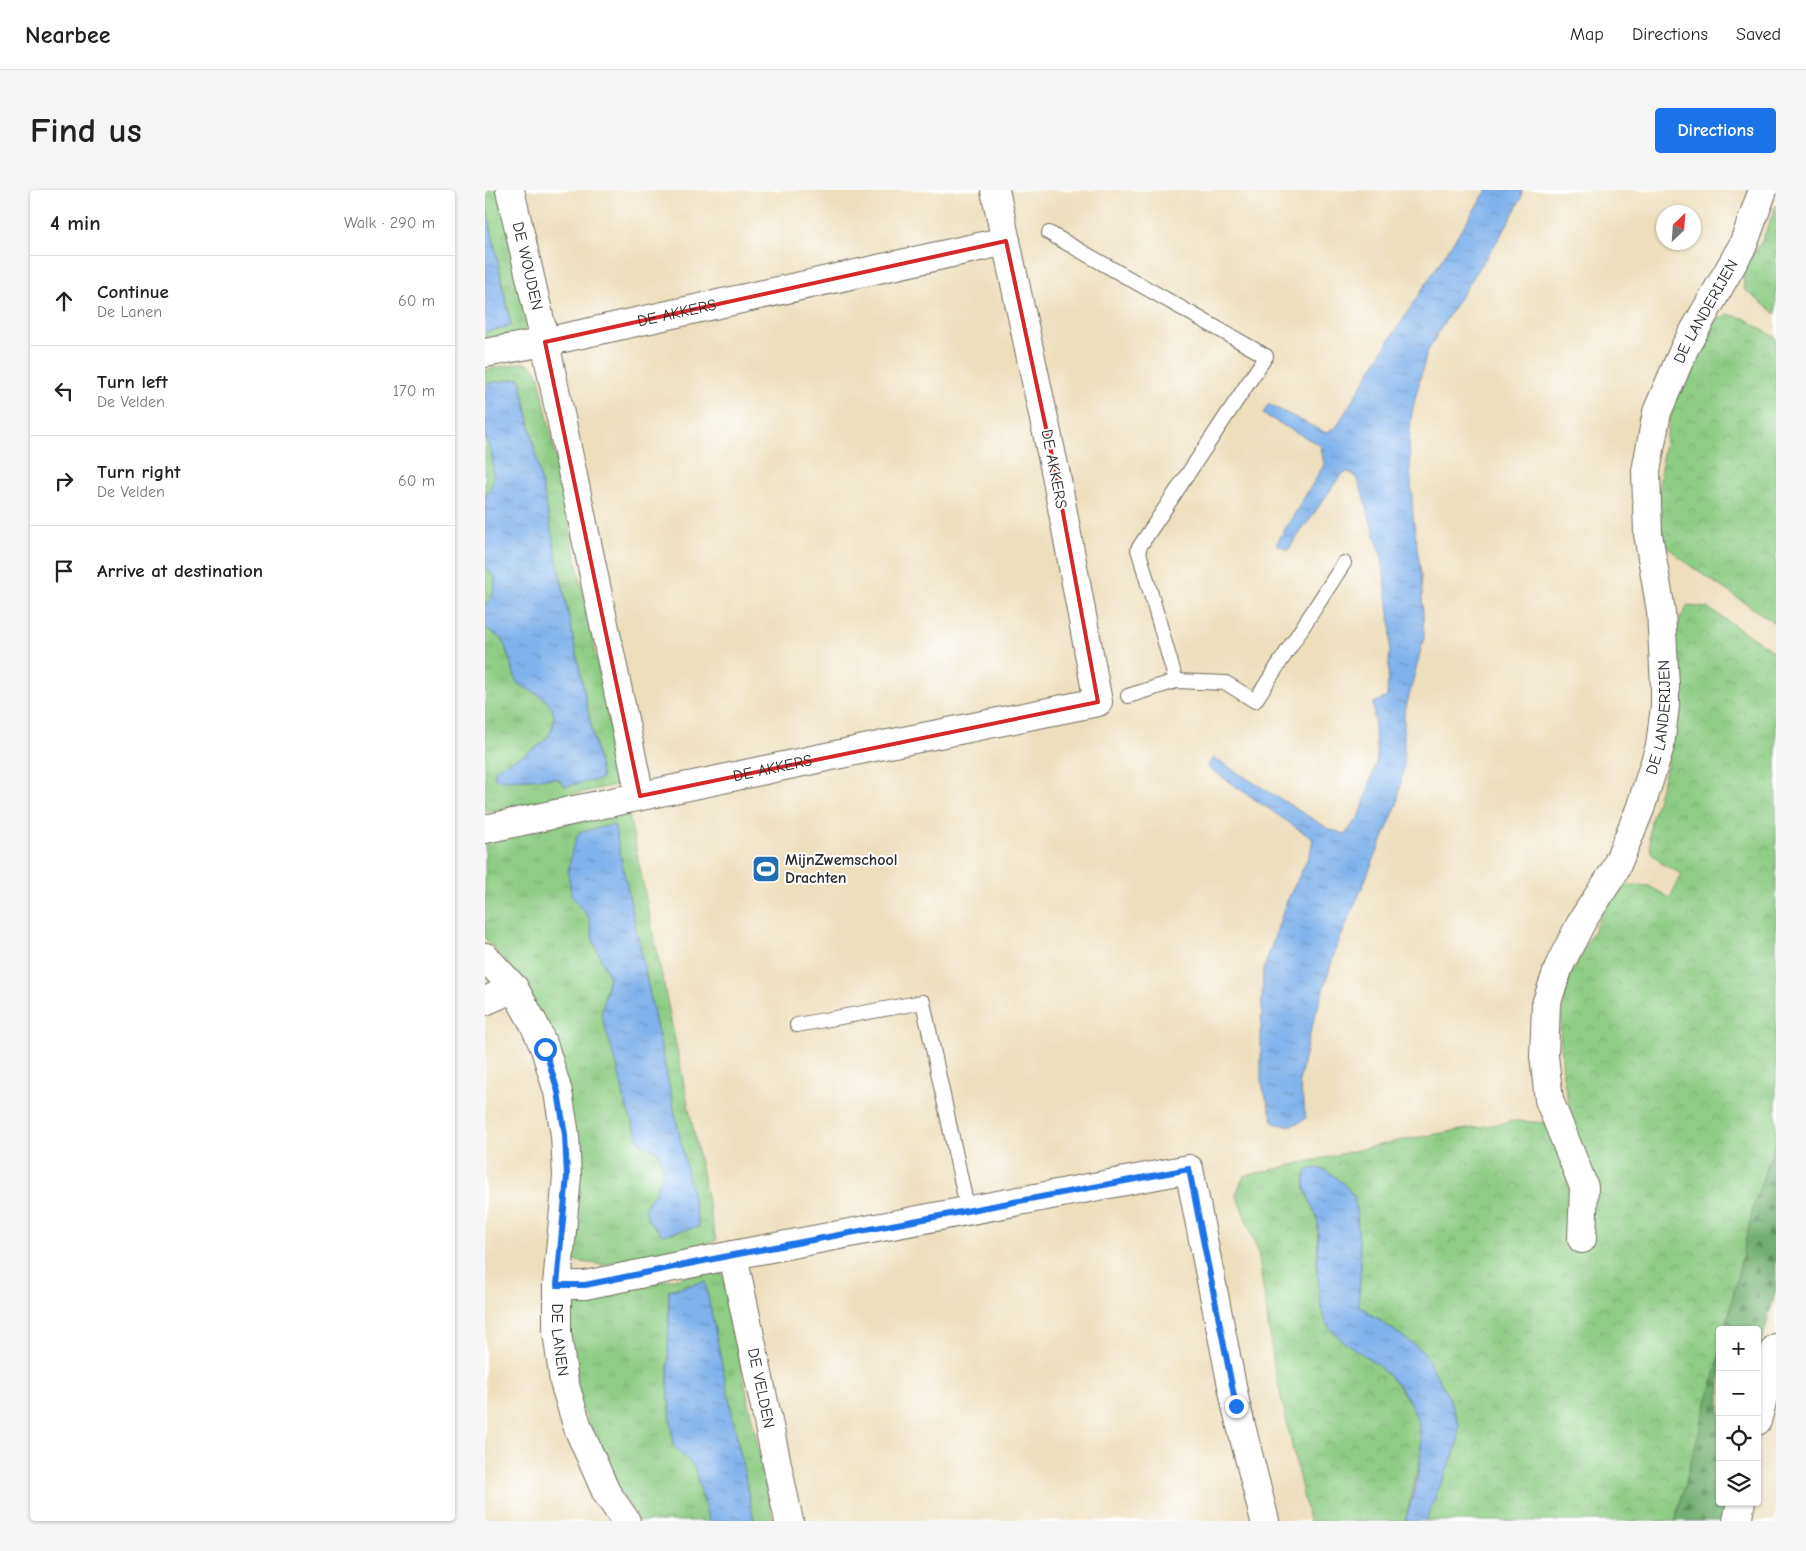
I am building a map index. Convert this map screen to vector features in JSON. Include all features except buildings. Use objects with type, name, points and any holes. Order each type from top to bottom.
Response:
[{"type":"street","name":"DE WOUDEN","points":[[511,190],[545,342]]},
{"type":"street","points":[[995,190],[1006,241]]},
{"type":"street","name":"DE LANDERIJEN","points":[[1582,1239],[1583,1187],[1549,1100],[1544,1056],[1546,1004],[1560,964],[1582,921],[1615,872],[1641,810],[1660,746],[1665,706],[1665,677],[1661,610],[1648,534],[1646,471],[1657,412],[1685,347],[1743,245],[1763,190]]},
{"type":"street","name":"DE AKKERS","points":[[485,353],[545,342],[1006,241],[1056,475],[1098,702],[640,796],[485,830]]},
{"type":"street","points":[[545,342],[640,796]]},
{"type":"street","name":"DE LANEN","points":[[485,957],[514,988],[534,1024],[545,1049],[558,1092],[565,1135],[567,1176],[557,1285],[557,1332],[564,1382],[578,1428],[607,1492],[626,1521]]},
{"type":"street","points":[[485,1001],[514,988]]},
{"type":"street","points":[[557,1285],[585,1285],[733,1255],[1189,1169],[1236,1406],[1265,1521]]},
{"type":"street","name":"DE VELDEN","points":[[733,1255],[789,1521]]},
{"type":"street","points":[[1759,1416],[1776,1348]]},
{"type":"street","points":[[1737,1521],[1740,1506]]},
{"type":"lane","points":[[1049,233],[1266,356],[1138,549],[1176,681]]},
{"type":"lane","points":[[1128,696],[1176,681],[1226,682],[1255,701],[1344,563]]},
{"type":"lane","points":[[797,1024],[923,1002],[967,1212]]},
{"type":"highlighted area","points":[[1006,241],[1056,475],[1098,702],[640,796],[545,342]]},
{"type":"green space","points":[[485,190],[501,190],[529,327],[521,333],[485,341],[485,332],[511,326],[485,199]]},
{"type":"green space","points":[[1776,205],[1776,314],[1744,289],[1743,270],[1763,239]]},
{"type":"green space","points":[[1727,314],[1744,318],[1776,338],[1776,624],[1689,565],[1664,544],[1660,520],[1659,487],[1672,408],[1692,357],[1712,323]]},
{"type":"green space","points":[[521,363],[533,367],[539,377],[621,780],[617,785],[485,812],[485,627],[503,640],[517,683],[538,694],[546,701],[552,708],[554,716],[552,729],[541,744],[524,755],[497,768],[494,776],[497,780],[555,778],[565,786],[602,779],[520,378],[485,384],[485,370]]},
{"type":"green space","points":[[485,435],[494,468],[494,477],[490,493],[485,500]]},
{"type":"green space","points":[[485,566],[495,578],[495,586],[490,600],[485,606]]},
{"type":"green space","points":[[1688,606],[1708,608],[1774,652],[1776,649],[1776,1140],[1754,1204],[1726,1326],[1716,1326],[1716,1369],[1675,1521],[1425,1521],[1458,1444],[1459,1424],[1449,1398],[1423,1351],[1358,1305],[1361,1264],[1355,1198],[1345,1185],[1325,1170],[1308,1170],[1304,1177],[1305,1190],[1318,1222],[1317,1271],[1346,1343],[1373,1361],[1390,1377],[1411,1403],[1419,1420],[1422,1453],[1405,1521],[1309,1521],[1274,1366],[1258,1251],[1236,1194],[1244,1176],[1407,1139],[1515,1121],[1553,1123],[1571,1195],[1585,1191],[1563,1076],[1560,1028],[1568,981],[1604,910],[1624,884],[1649,886],[1670,898],[1682,874],[1662,864],[1651,852],[1649,838],[1651,821],[1667,767],[1675,635],[1680,618]]},
{"type":"green space","points":[[628,810],[716,1241],[603,1265],[567,1260],[576,1202],[510,966],[485,939],[485,840]],"holes":[[[614,825],[699,1227],[645,1206],[656,1191],[664,1170],[658,1152],[640,1142],[626,1106],[604,996],[609,977],[593,940],[589,918]]]},
{"type":"green space","points":[[1776,1140],[1776,1290],[1761,1345],[1761,1326],[1726,1326],[1754,1204]]},
{"type":"green space","points":[[711,1271],[722,1273],[773,1521],[754,1521],[705,1282],[669,1290],[668,1384],[673,1445],[694,1466],[709,1521],[639,1521],[616,1485],[580,1403],[567,1310],[570,1304],[581,1298]]},
{"type":"green space","points":[[1716,1369],[1716,1506],[1724,1506],[1721,1521],[1675,1521]]},
{"type":"water","points":[[1487,190],[1522,190],[1521,199],[1504,230],[1427,352],[1412,411],[1409,441],[1413,517],[1421,576],[1424,638],[1404,715],[1404,765],[1397,805],[1335,951],[1310,1033],[1299,1081],[1306,1118],[1295,1124],[1278,1124],[1274,1123],[1261,1081],[1263,971],[1286,903],[1310,854],[1313,839],[1206,766],[1214,758],[1329,829],[1345,834],[1360,816],[1377,759],[1373,703],[1387,697],[1391,628],[1382,558],[1359,483],[1354,475],[1347,472],[1341,475],[1288,550],[1276,544],[1324,465],[1321,446],[1263,414],[1268,404],[1326,433],[1337,426],[1386,345]]},
{"type":"water","points":[[485,199],[511,326],[485,332]]},
{"type":"water","points":[[520,378],[602,779],[565,786],[555,778],[497,780],[494,776],[496,768],[524,755],[542,743],[553,728],[554,718],[550,704],[517,683],[503,640],[485,627],[485,606],[493,593],[495,578],[485,566],[485,500],[493,482],[493,465],[491,450],[485,435],[485,384]]},
{"type":"water","points":[[614,825],[699,1227],[662,1235],[648,1220],[645,1207],[656,1191],[664,1170],[658,1152],[640,1142],[626,1106],[617,1065],[601,1015],[609,977],[593,940],[589,918],[571,895],[568,872],[572,850],[579,832]]},
{"type":"water","points":[[1316,1168],[1325,1170],[1334,1176],[1345,1185],[1355,1198],[1361,1264],[1358,1305],[1423,1351],[1449,1398],[1459,1424],[1458,1444],[1425,1521],[1405,1521],[1418,1474],[1421,1454],[1420,1434],[1415,1415],[1406,1397],[1392,1379],[1372,1361],[1335,1334],[1324,1316],[1317,1270],[1317,1217],[1305,1183],[1308,1170]]},
{"type":"water","points":[[705,1282],[754,1521],[709,1521],[694,1466],[673,1446],[668,1384],[669,1290]]},
{"type":"place","name":"MijnZwemschool Drachten","points":[[766,869]]},
{"type":"route","points":[[545,1049],[558,1092],[565,1135],[567,1176],[557,1285],[585,1285],[733,1255],[1189,1169],[1236,1406]]}]
